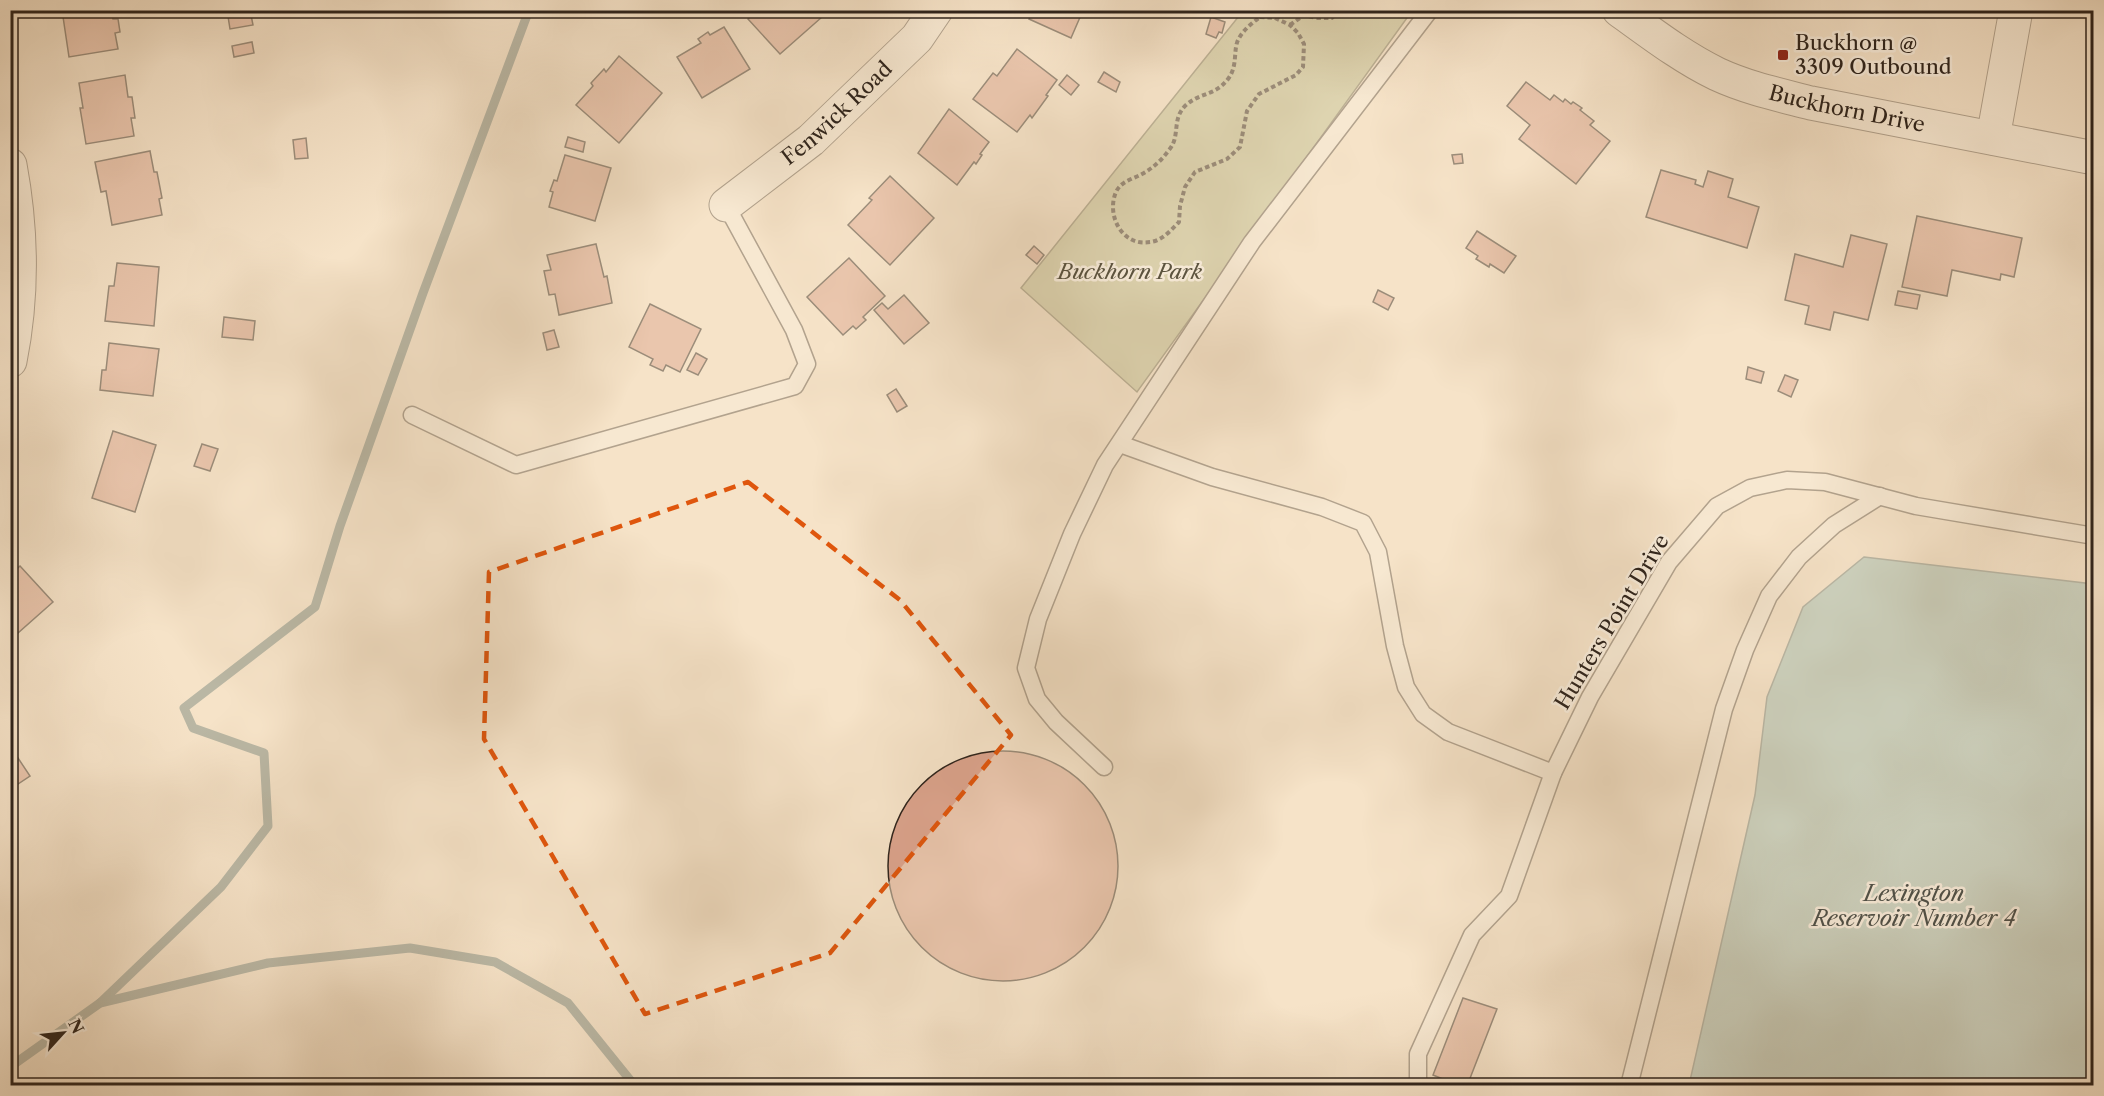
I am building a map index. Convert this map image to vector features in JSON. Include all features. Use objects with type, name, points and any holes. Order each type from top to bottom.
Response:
[{"type":"street","name":"Fenwick Road","points":[[726,205],[811,140],[917,38],[936,10]]},
{"type":"street","name":"Buckhorn Drive","points":[[1619,10],[1675,50],[1719,74],[1766,91],[1811,103],[2094,158]]},
{"type":"street","points":[[1993,138],[2016,10]]},
{"type":"street","points":[[10,165],[20,266],[18,323],[10,361]]},
{"type":"lane","points":[[1104,766],[1056,722],[1037,699],[1026,668],[1038,619],[1072,534],[1105,465],[1252,242],[1430,10]]},
{"type":"lane","points":[[412,415],[516,465],[795,386],[807,364],[803,353],[794,330],[726,205]]},
{"type":"lane","points":[[1120,444],[1212,477],[1322,507],[1363,523],[1378,552],[1395,646],[1406,687],[1423,714],[1448,732],[1553,774]]},
{"type":"lane","name":"Hunters Point Drive","points":[[1418,1086],[1418,1054],[1472,935],[1509,896],[1553,774],[1590,697],[1669,562],[1717,506],[1750,488],[1787,480],[1825,482],[1916,506],[2094,536]]},
{"type":"lane","points":[[1629,1086],[1724,709],[1744,650],[1769,596],[1799,556],[1834,525],[1880,496]]},
{"type":"path","points":[[1290,25],[1304,15],[1332,18],[1339,10]]},
{"type":"path","points":[[1260,17],[1275,18],[1290,25],[1304,44],[1303,67],[1296,75],[1259,94],[1247,111],[1240,147],[1227,159],[1195,172],[1185,187],[1179,222],[1166,235],[1149,243],[1133,240],[1121,233],[1114,219],[1117,192],[1127,181],[1158,163],[1172,147],[1176,134],[1177,116],[1187,104],[1218,90],[1230,77],[1236,61],[1238,41],[1250,25],[1260,17]]},
{"type":"highlighted area","points":[[748,482],[900,600],[1011,735],[830,953],[645,1014],[484,739],[489,572]]},
{"type":"green space","name":"Buckhorn Park","points":[[1243,11],[1412,11],[1137,392],[1021,288]]},
{"type":"water","name":"Lexington Reservoir Number 4","points":[[1864,557],[2093,584],[2093,1085],[1689,1085],[1755,795],[1767,697],[1803,607]]},
{"type":"building","points":[[62,10],[112,10],[113,19],[118,19],[120,32],[115,33],[118,49],[69,57]]},
{"type":"building","points":[[227,10],[250,10],[253,25],[230,29]]},
{"type":"building","points":[[757,10],[816,10],[822,17],[780,54],[748,19]]},
{"type":"building","points":[[1033,10],[1088,10],[1086,17],[1081,15],[1071,38],[1029,19]]},
{"type":"building","points":[[1211,17],[1225,22],[1222,33],[1219,32],[1216,38],[1206,34]]},
{"type":"building","points":[[724,27],[750,69],[702,98],[677,57],[701,43],[698,39],[708,32],[710,35]]},
{"type":"building","points":[[252,42],[254,53],[234,57],[232,46]]},
{"type":"building","points":[[1017,49],[1057,80],[1032,118],[1030,115],[1017,132],[973,99],[993,73],[997,76]]},
{"type":"building","points":[[619,56],[662,93],[619,143],[576,105],[593,86],[591,83],[604,69],[606,72]]},
{"type":"building","points":[[1104,72],[1120,82],[1116,92],[1098,82]]},
{"type":"building","points":[[125,75],[128,97],[132,97],[135,118],[131,118],[134,136],[86,144],[80,108],[83,108],[79,83]]},
{"type":"building","points":[[1067,75],[1079,85],[1071,95],[1059,85]]},
{"type":"building","points":[[1526,82],[1550,100],[1554,95],[1563,102],[1565,99],[1582,108],[1580,110],[1594,121],[1590,125],[1610,141],[1576,184],[1519,139],[1530,125],[1507,106]]},
{"type":"building","points":[[949,109],[989,142],[976,164],[974,162],[957,185],[918,153]]},
{"type":"building","points":[[568,137],[585,142],[583,152],[565,147]]},
{"type":"building","points":[[306,138],[308,158],[295,159],[293,140]]},
{"type":"building","points":[[150,151],[162,198],[159,199],[162,215],[112,225],[106,191],[101,192],[95,162]]},
{"type":"building","points":[[1462,154],[1463,163],[1454,164],[1452,155]]},
{"type":"building","points":[[565,155],[611,168],[595,221],[549,207],[553,192],[550,191],[554,180],[557,181]]},
{"type":"building","points":[[1661,170],[1696,180],[1695,184],[1703,187],[1708,171],[1733,179],[1728,197],[1759,207],[1747,248],[1646,217]]},
{"type":"building","points":[[890,176],[934,218],[890,265],[848,225],[872,200],[869,198]]},
{"type":"building","points":[[1917,216],[2022,238],[2014,277],[2001,274],[2000,280],[1952,270],[1947,296],[1902,287]]},
{"type":"building","points":[[1477,231],[1516,256],[1504,273],[1476,259],[1478,256],[1466,248]]},
{"type":"building","points":[[1851,235],[1887,244],[1868,320],[1834,312],[1830,330],[1805,324],[1809,306],[1785,300],[1795,254],[1843,267]]},
{"type":"building","points":[[596,244],[604,277],[607,276],[612,303],[559,315],[555,294],[549,295],[544,271],[551,270],[547,255]]},
{"type":"building","points":[[1034,246],[1044,255],[1037,264],[1026,255]]},
{"type":"building","points":[[849,258],[885,296],[863,317],[866,320],[856,329],[853,326],[843,335],[807,297]]},
{"type":"building","points":[[117,263],[159,267],[154,326],[105,321],[109,286],[114,286]]},
{"type":"building","points":[[1378,290],[1394,298],[1388,310],[1373,302]]},
{"type":"building","points":[[1898,291],[1920,295],[1917,309],[1895,305]]},
{"type":"building","points":[[904,295],[929,323],[904,344],[874,310],[882,303],[888,309]]},
{"type":"building","points":[[650,304],[701,329],[680,372],[666,365],[663,371],[650,365],[653,359],[629,347]]},
{"type":"building","points":[[224,317],[255,321],[253,340],[222,337]]},
{"type":"building","points":[[554,330],[559,347],[547,350],[543,333]]},
{"type":"building","points":[[109,343],[159,349],[153,396],[100,390],[102,370],[106,370]]},
{"type":"building","points":[[696,353],[707,359],[698,375],[687,370]]},
{"type":"building","points":[[1748,367],[1764,372],[1761,383],[1746,379]]},
{"type":"building","points":[[1785,375],[1798,380],[1791,397],[1778,391]]},
{"type":"building","points":[[896,389],[907,406],[897,412],[887,395]]},
{"type":"building","points":[[113,431],[156,445],[135,512],[92,498]]},
{"type":"building","points":[[202,444],[218,449],[210,471],[194,466]]},
{"type":"building","points":[[20,566],[53,602],[10,640],[10,575]]},
{"type":"building","points":[[992,751],[1014,751],[1047,759],[1067,770],[1085,784],[1099,802],[1110,822],[1116,843],[1118,866],[1116,889],[1110,910],[1099,930],[1085,948],[1067,962],[1047,973],[1014,981],[992,981],[959,973],[939,962],[921,948],[907,930],[896,910],[888,877],[888,855],[896,822],[907,802],[921,784],[939,770],[959,759]]},
{"type":"building","points":[[18,758],[30,776],[15,786],[10,779],[10,762]]},
{"type":"building","points":[[1463,998],[1497,1009],[1467,1086],[1460,1086],[1433,1075]]},
{"type":"waterway","points":[[100,1003],[221,887],[268,826],[264,753],[193,728],[184,708],[315,607],[340,526],[423,293],[529,10]]},
{"type":"waterway","points":[[10,1067],[100,1003],[268,963],[410,948],[495,962],[568,1003],[635,1086]]},
{"type":"place","name":"Buckhorn @ 3309 Outbound","points":[[1783,55]]}]
